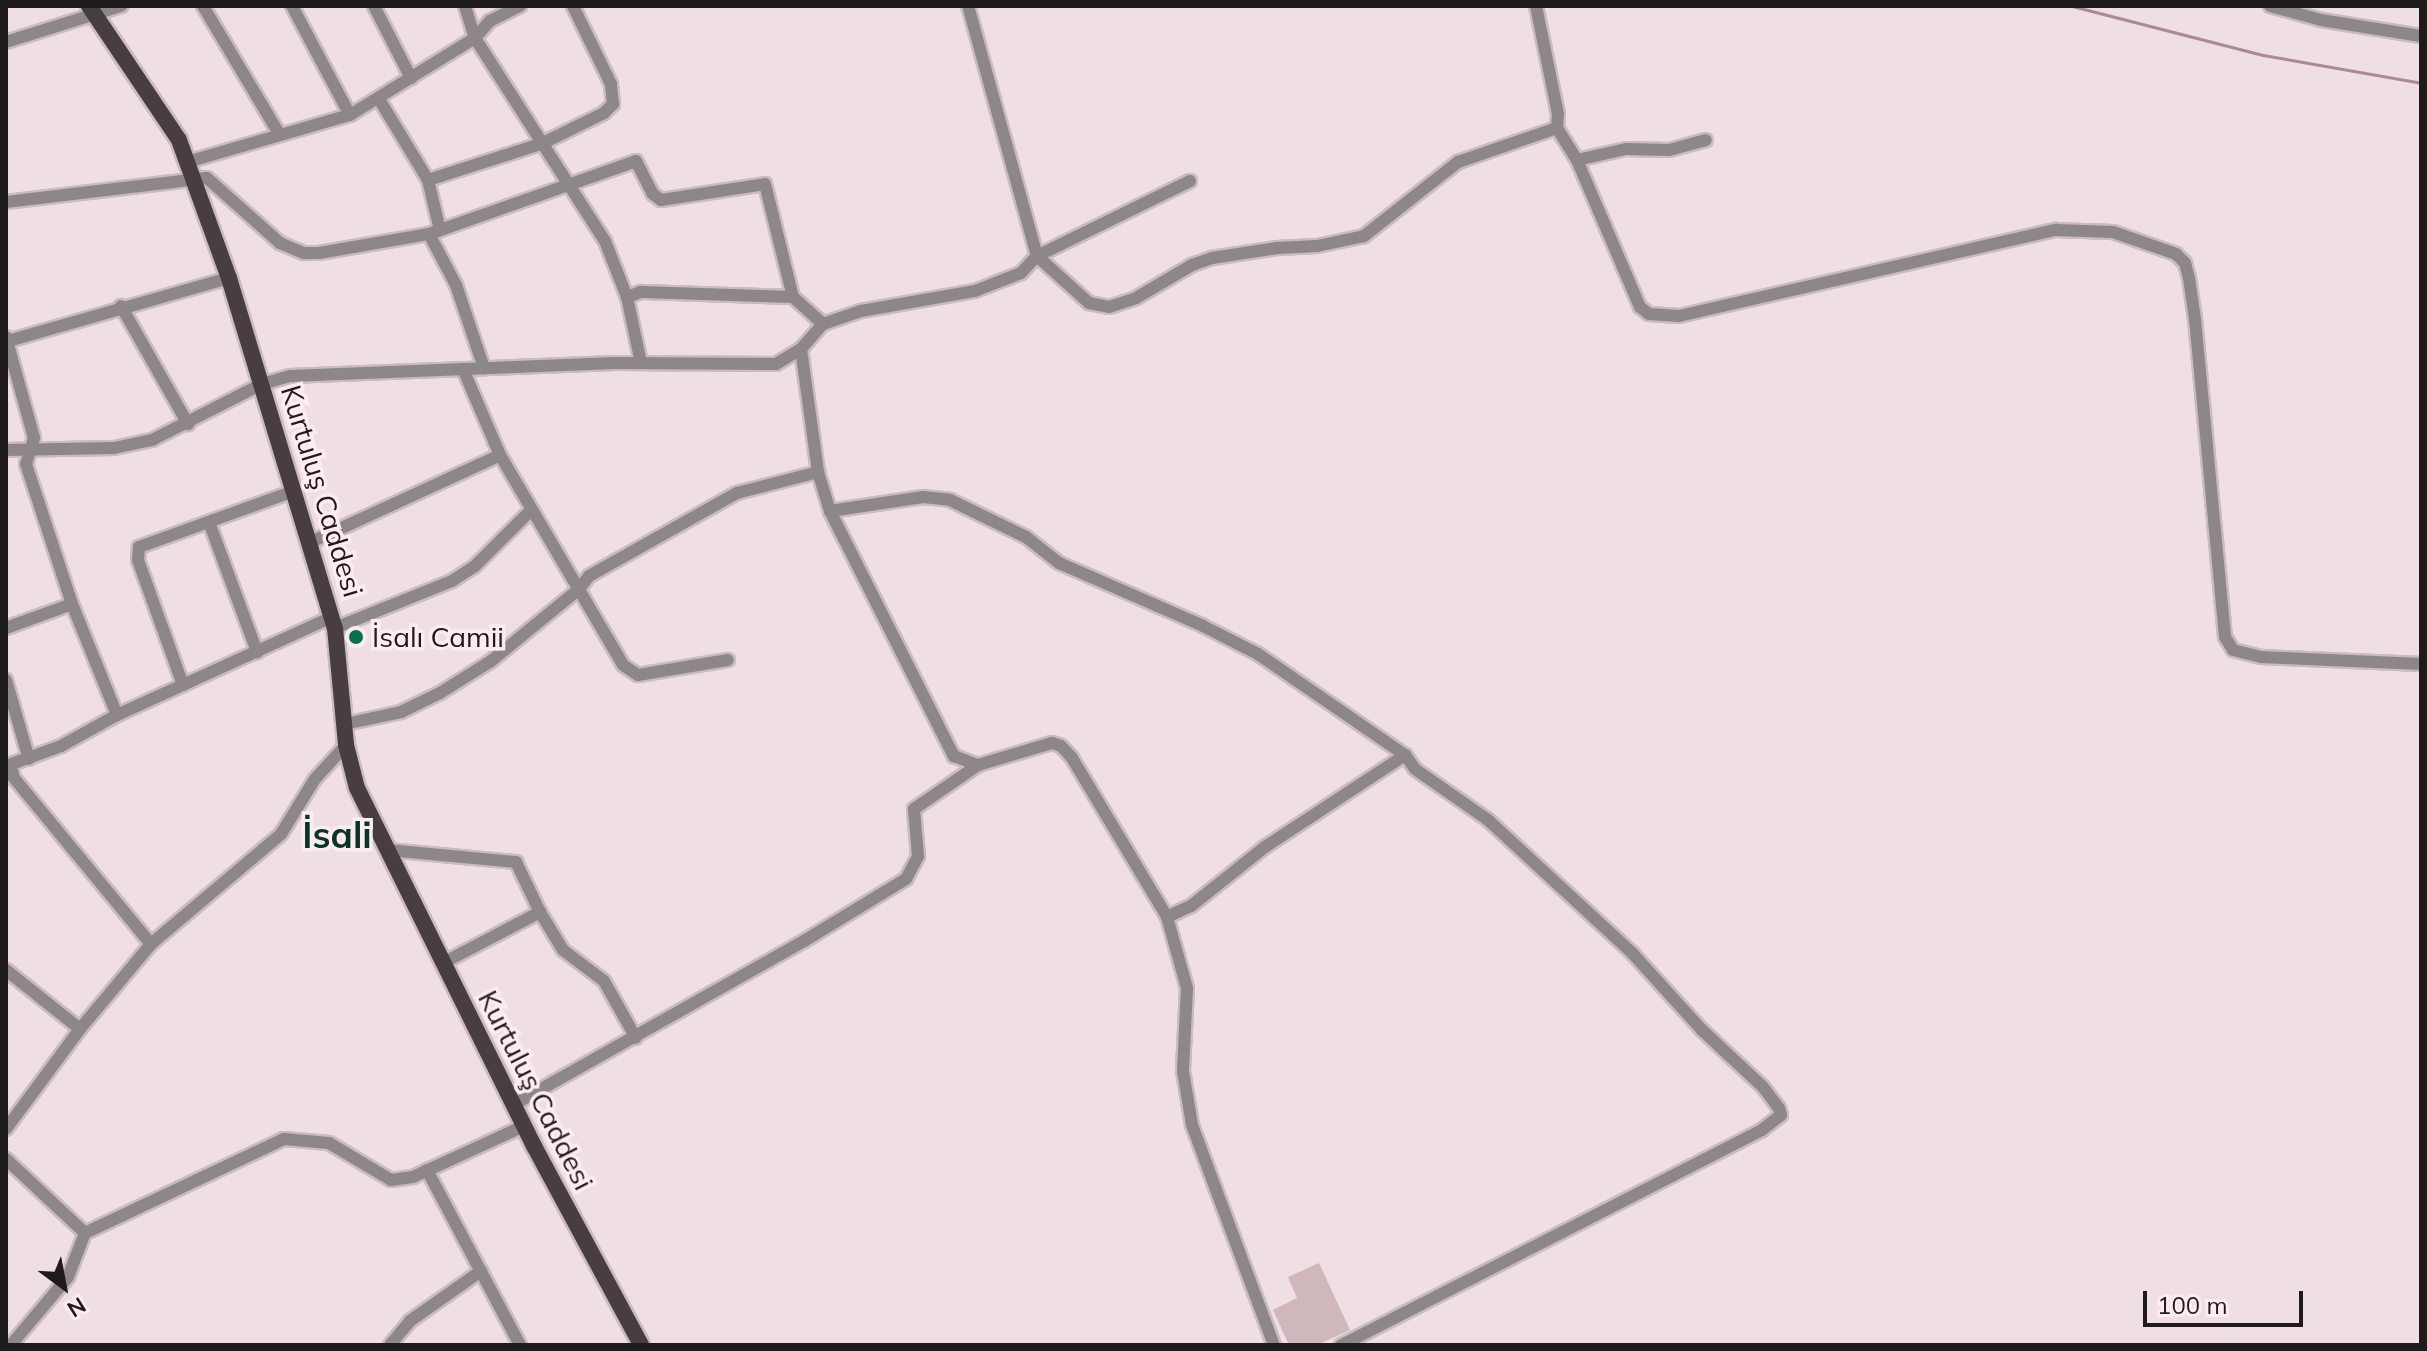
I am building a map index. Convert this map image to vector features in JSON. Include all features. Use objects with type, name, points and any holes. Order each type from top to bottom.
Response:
[{"type":"main road","name":"Kurtuluş Caddesi","points":[[92,11],[179,140],[229,278],[334,622],[346,745],[357,788],[513,1105],[641,1345]]},
{"type":"street","points":[[6,42],[92,11],[121,6]]},
{"type":"street","points":[[203,6],[280,135]]},
{"type":"street","points":[[292,6],[350,115]]},
{"type":"street","points":[[374,6],[411,78]]},
{"type":"street","points":[[465,6],[475,38],[605,241],[627,297],[641,363]]},
{"type":"street","points":[[187,162],[350,115],[475,38],[490,21],[520,6]]},
{"type":"street","points":[[428,180],[541,144],[604,113],[613,104],[611,84],[573,6]]},
{"type":"street","points":[[968,6],[1037,256],[1089,303],[1109,307],[1136,298],[1192,265],[1212,258],[1277,248],[1317,246],[1364,236],[1458,162],[1557,128]]},
{"type":"street","points":[[1536,6],[1558,114],[1557,128],[1577,160],[1640,307],[1649,314],[1679,316],[2056,230],[2113,232],[2176,254],[2185,263],[2195,319],[2225,637],[2233,650],[2261,657],[2421,664]]},
{"type":"street","points":[[2270,6],[2321,20],[2421,36]]},
{"type":"street","points":[[379,99],[428,180],[434,232],[484,368]]},
{"type":"street","points":[[1577,160],[1626,149],[1669,150],[1706,140]]},
{"type":"street","points":[[6,202],[194,182],[207,178],[280,243],[304,253],[434,232],[636,161],[653,194],[661,200],[765,184],[793,297],[823,324]]},
{"type":"street","points":[[6,450],[114,448],[152,440],[262,384],[290,376],[641,363],[776,364],[801,349],[823,324],[861,311],[975,291],[1021,273],[1037,256],[1190,181]]},
{"type":"street","points":[[117,715],[72,604],[26,464],[34,438],[7,339],[229,278]]},
{"type":"street","points":[[627,297],[641,292],[793,297]]},
{"type":"street","points":[[121,306],[188,424]]},
{"type":"street","points":[[801,349],[818,472],[830,511],[954,756],[978,765]]},
{"type":"street","points":[[463,369],[500,455],[623,665],[638,675],[728,660]]},
{"type":"street","points":[[309,543],[500,455]]},
{"type":"street","points":[[345,724],[401,712],[440,693],[491,661],[579,589],[589,576],[737,493],[818,472]]},
{"type":"street","points":[[183,685],[138,560],[139,547],[294,491]]},
{"type":"street","points":[[830,511],[923,497],[950,500],[1026,537],[1059,563],[1203,626],[1258,654],[1405,755],[1415,769],[1488,820],[1633,954],[1702,1030],[1763,1087],[1781,1115],[1762,1130],[1341,1345]]},
{"type":"street","points":[[151,944],[14,778],[8,766],[257,652],[452,581],[475,566],[531,510]]},
{"type":"street","points":[[209,522],[257,652]]},
{"type":"street","points":[[6,628],[72,604]]},
{"type":"street","points":[[6,680],[29,759]]},
{"type":"street","points":[[513,1105],[636,1038],[906,879],[918,856],[914,809],[978,765],[1052,743],[1061,746],[1072,758],[1167,917],[1187,988],[1183,1071],[1192,1125],[1274,1345]]},
{"type":"street","points":[[6,1129],[80,1029],[151,944],[281,834],[315,779],[346,745]]},
{"type":"street","points":[[1167,917],[1191,906],[1265,847],[1405,755]]},
{"type":"street","points":[[388,850],[516,862],[563,950],[604,981],[636,1038]]},
{"type":"street","points":[[443,963],[540,912]]},
{"type":"street","points":[[6,970],[80,1029]]},
{"type":"street","points":[[11,1345],[68,1277],[85,1233],[284,1139],[329,1143],[391,1180],[427,1170],[524,1126]]},
{"type":"street","points":[[6,1159],[85,1233]]},
{"type":"street","points":[[427,1170],[520,1345]]},
{"type":"street","points":[[390,1345],[410,1321],[481,1271]]},
{"type":"shaded area","points":[[1319,1263],[1350,1330],[1317,1345],[1289,1345],[1273,1310],[1297,1298],[1288,1277]]},
{"type":"waterway","points":[[2072,6],[2263,55],[2421,83]]},
{"type":"place","name":"İsalı Camii","points":[[356,637]]},
{"type":"district","name":"İsali","points":[[337,835]]}]
